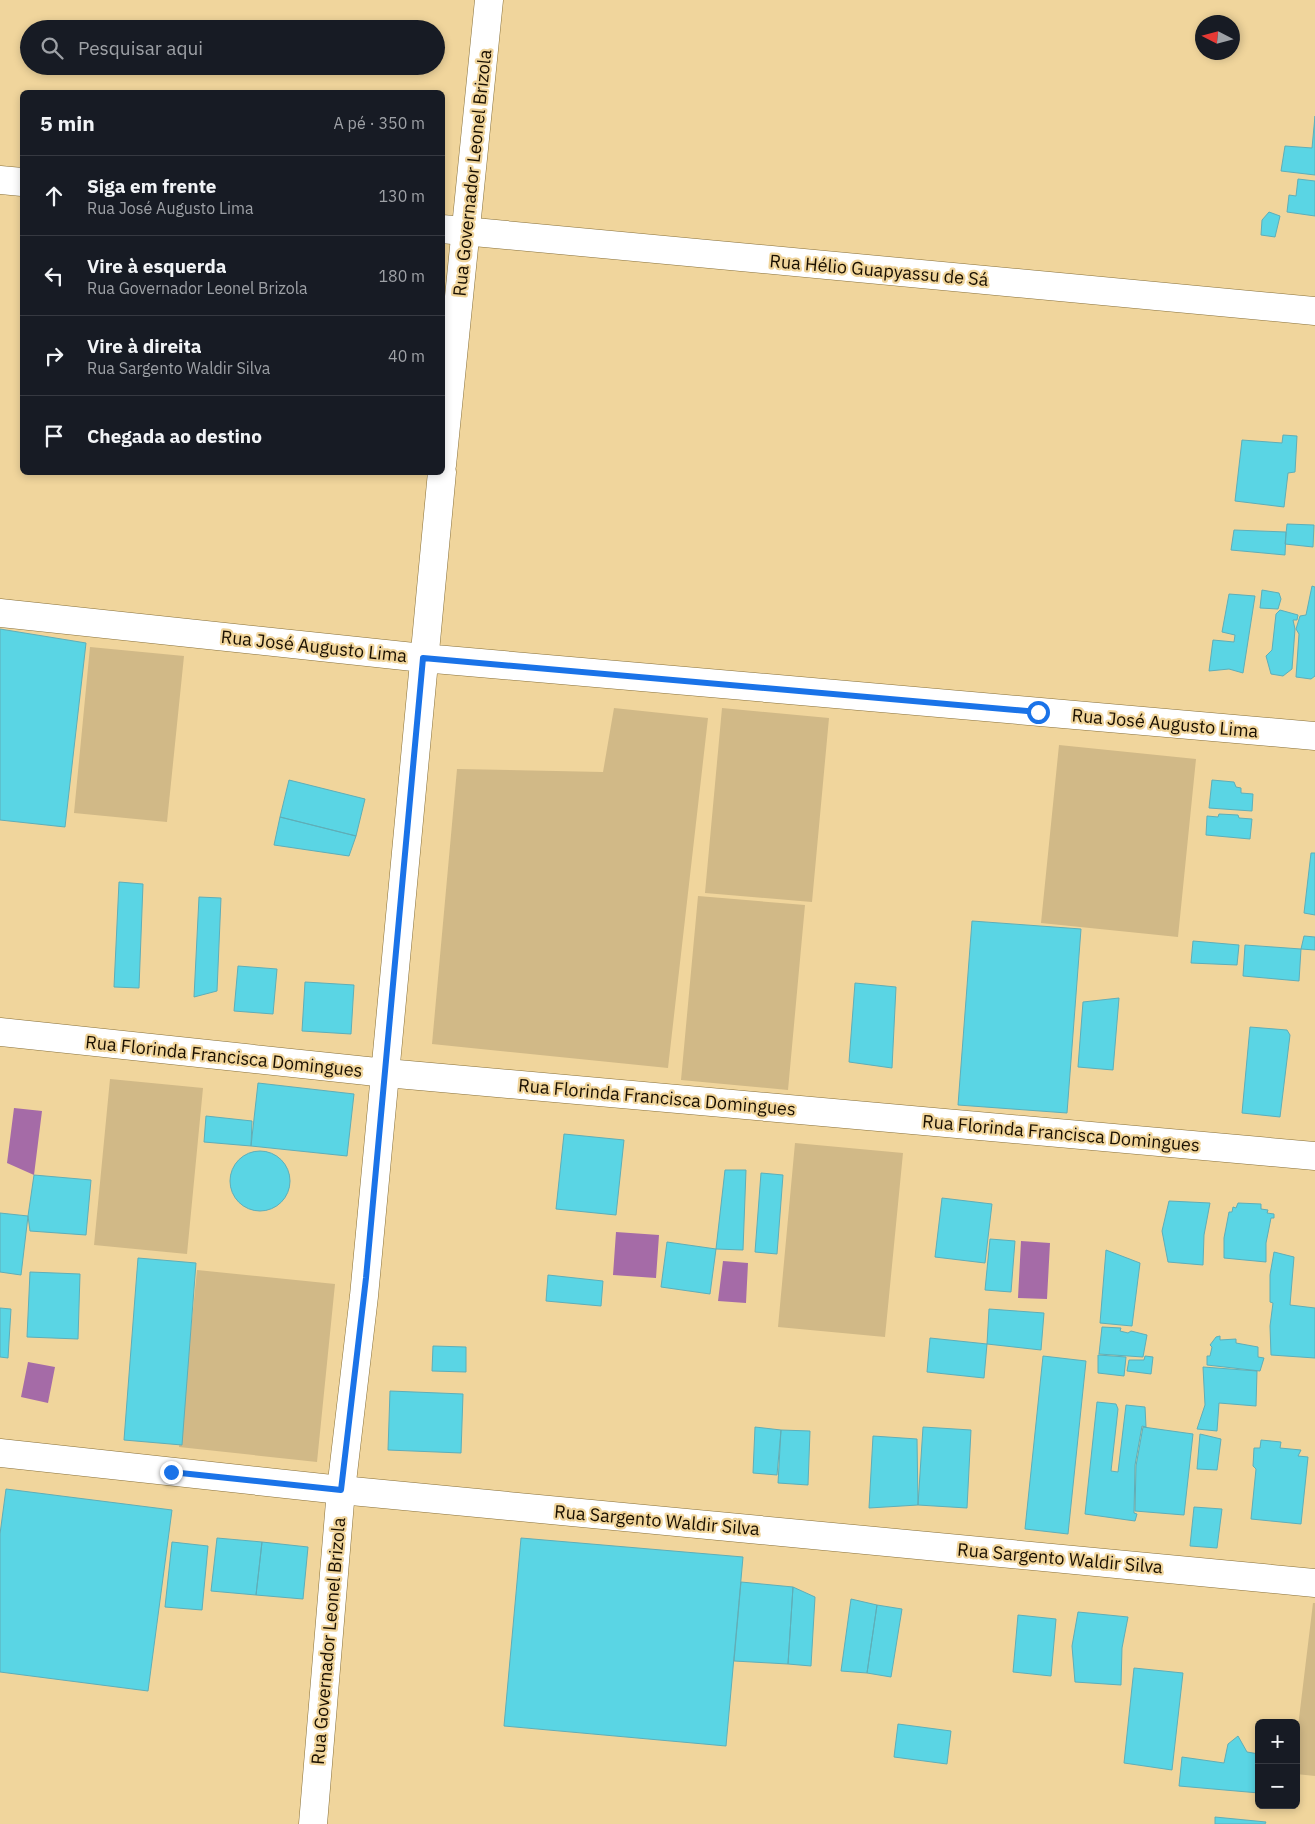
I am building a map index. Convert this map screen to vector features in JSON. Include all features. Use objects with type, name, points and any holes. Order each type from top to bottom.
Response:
[{"type":"street","name":"Rua Governador Leonel Brizola","points":[[445,406],[454,230],[489,0]]},
{"type":"street","points":[[0,180],[20,182]]},
{"type":"street","name":"Rua Hélio Guapyassu de Sá","points":[[454,230],[1315,311]]},
{"type":"street","name":"Rua Governador Leonel Brizola","points":[[313,1824],[341,1490],[364,1296],[442,475]]},
{"type":"street","name":"Rua José Augusto Lima","points":[[0,613],[423,658],[1315,736]]},
{"type":"street","name":"Rua Florinda Francisca Domingues","points":[[0,1032],[386,1073],[1315,1156]]},
{"type":"street","name":"Rua Sargento Waldir Silva","points":[[0,1453],[341,1490],[1315,1583]]},
{"type":"shaded area","points":[[90,647],[184,656],[167,822],[74,813]]},
{"type":"shaded area","points":[[614,708],[708,718],[668,1068],[432,1044],[457,769],[603,772]]},
{"type":"shaded area","points":[[722,708],[829,718],[812,902],[705,893]]},
{"type":"shaded area","points":[[1059,745],[1196,759],[1178,937],[1041,923]]},
{"type":"shaded area","points":[[698,896],[805,905],[788,1090],[681,1080]]},
{"type":"shaded area","points":[[110,1079],[203,1088],[187,1254],[94,1245]]},
{"type":"shaded area","points":[[14,1108],[42,1111],[34,1175],[7,1163]]},
{"type":"shaded area","points":[[795,1143],[903,1153],[885,1337],[778,1327]]},
{"type":"shaded area","points":[[616,1232],[659,1235],[656,1278],[613,1275]]},
{"type":"shaded area","points":[[1021,1241],[1050,1243],[1047,1299],[1018,1298]]},
{"type":"shaded area","points":[[723,1261],[748,1263],[746,1303],[718,1301]]},
{"type":"shaded area","points":[[197,1270],[335,1284],[317,1462],[179,1447]]},
{"type":"shaded area","points":[[28,1362],[55,1367],[48,1403],[21,1397]]},
{"type":"shaded area","points":[[1313,1603],[1315,1603],[1315,1776],[1300,1774],[1299,1719]]},
{"type":"building","points":[[1315,116],[1315,175],[1281,171],[1285,146],[1312,148]]},
{"type":"building","points":[[1298,179],[1315,181],[1315,216],[1287,212],[1289,195],[1296,196]]},
{"type":"building","points":[[1269,212],[1280,216],[1275,237],[1261,235],[1262,220]]},
{"type":"building","points":[[1283,435],[1297,436],[1295,472],[1288,473],[1284,507],[1235,501],[1242,440],[1282,443]]},
{"type":"building","points":[[1287,524],[1314,525],[1313,547],[1285,544]]},
{"type":"building","points":[[1234,530],[1286,532],[1285,555],[1231,550]]},
{"type":"building","points":[[1312,586],[1315,587],[1315,676],[1311,679],[1296,677],[1299,634],[1296,629],[1300,616],[1306,615]]},
{"type":"building","points":[[1262,590],[1279,593],[1281,599],[1278,609],[1260,608]]},
{"type":"building","points":[[1229,594],[1255,596],[1243,673],[1229,669],[1209,671],[1213,640],[1234,642],[1235,635],[1222,632]]},
{"type":"building","points":[[1280,610],[1298,615],[1297,620],[1293,620],[1295,629],[1292,669],[1283,676],[1271,674],[1266,656],[1272,650],[1276,614]]},
{"type":"building","points":[[0,629],[86,643],[65,827],[0,820]]},
{"type":"building","points":[[289,780],[365,799],[356,836],[280,817]]},
{"type":"building","points":[[1212,780],[1234,782],[1236,787],[1241,788],[1241,793],[1253,794],[1252,811],[1209,808]]},
{"type":"building","points":[[1219,814],[1238,815],[1239,818],[1252,819],[1250,839],[1206,835],[1207,816],[1218,817]]},
{"type":"building","points":[[280,817],[356,836],[349,856],[274,845]]},
{"type":"building","points":[[1311,853],[1315,853],[1315,915],[1304,913]]},
{"type":"building","points":[[119,882],[143,884],[139,988],[114,987]]},
{"type":"building","points":[[199,897],[221,898],[217,991],[194,997]]},
{"type":"building","points":[[972,921],[1081,929],[1067,1113],[958,1105]]},
{"type":"building","points":[[1304,936],[1315,937],[1315,950],[1301,949]]},
{"type":"building","points":[[1193,941],[1239,945],[1237,965],[1191,963]]},
{"type":"building","points":[[1245,945],[1301,949],[1299,981],[1243,976]]},
{"type":"building","points":[[238,966],[277,969],[273,1014],[234,1011]]},
{"type":"building","points":[[305,982],[354,985],[351,1034],[302,1031]]},
{"type":"building","points":[[855,983],[896,987],[892,1068],[849,1062]]},
{"type":"building","points":[[1119,998],[1113,1070],[1078,1067],[1083,1002]]},
{"type":"building","points":[[1250,1027],[1287,1030],[1290,1035],[1280,1117],[1242,1113]]},
{"type":"building","points":[[258,1083],[354,1094],[347,1156],[251,1146]]},
{"type":"building","points":[[206,1116],[252,1121],[251,1146],[204,1142]]},
{"type":"building","points":[[564,1134],[624,1140],[616,1215],[556,1209]]},
{"type":"building","points":[[260,1151],[276,1156],[281,1160],[285,1165],[290,1181],[285,1197],[281,1202],[276,1206],[260,1211],[244,1206],[239,1202],[235,1197],[230,1181],[235,1165],[239,1160],[244,1156]]},
{"type":"building","points":[[725,1170],[746,1170],[743,1250],[716,1249]]},
{"type":"building","points":[[761,1173],[783,1175],[777,1254],[755,1252]]},
{"type":"building","points":[[34,1175],[91,1180],[86,1235],[30,1231],[28,1216]]},
{"type":"building","points":[[942,1198],[992,1204],[985,1263],[935,1257]]},
{"type":"building","points":[[1169,1201],[1210,1203],[1204,1235],[1203,1265],[1168,1262],[1162,1231]]},
{"type":"building","points":[[1238,1203],[1261,1204],[1261,1209],[1268,1210],[1267,1213],[1274,1214],[1274,1218],[1271,1218],[1266,1243],[1266,1262],[1224,1258],[1224,1238],[1229,1212],[1232,1212],[1233,1207],[1236,1208]]},
{"type":"building","points":[[0,1213],[28,1216],[21,1275],[0,1272]]},
{"type":"building","points":[[990,1239],[1015,1241],[1011,1292],[985,1290]]},
{"type":"building","points":[[667,1242],[716,1249],[710,1294],[661,1287]]},
{"type":"building","points":[[1106,1250],[1140,1263],[1132,1326],[1100,1323]]},
{"type":"building","points":[[1274,1252],[1294,1257],[1290,1305],[1315,1308],[1315,1358],[1271,1355],[1270,1326],[1273,1303],[1270,1302],[1270,1275]]},
{"type":"building","points":[[138,1258],[196,1263],[182,1445],[124,1440]]},
{"type":"building","points":[[30,1272],[80,1274],[78,1339],[27,1337]]},
{"type":"building","points":[[548,1275],[603,1281],[601,1306],[546,1301]]},
{"type":"building","points":[[0,1308],[11,1309],[8,1358],[0,1357]]},
{"type":"building","points":[[989,1309],[1044,1313],[1041,1350],[987,1344]]},
{"type":"building","points":[[1102,1327],[1121,1328],[1120,1331],[1128,1333],[1131,1331],[1147,1335],[1143,1357],[1099,1354]]},
{"type":"building","points":[[1220,1336],[1220,1340],[1236,1339],[1236,1343],[1258,1347],[1258,1357],[1264,1358],[1260,1371],[1207,1365],[1207,1356],[1210,1356],[1212,1347],[1210,1345],[1216,1337]]},
{"type":"building","points":[[930,1338],[987,1344],[984,1378],[927,1372]]},
{"type":"building","points":[[433,1346],[466,1347],[466,1372],[432,1371]]},
{"type":"building","points":[[1098,1355],[1126,1357],[1124,1376],[1098,1373]]},
{"type":"building","points":[[1043,1356],[1086,1361],[1068,1534],[1025,1529]]},
{"type":"building","points":[[1145,1356],[1153,1357],[1151,1374],[1127,1371],[1129,1360],[1144,1360]]},
{"type":"building","points":[[1203,1367],[1257,1371],[1256,1406],[1219,1403],[1217,1431],[1197,1429],[1205,1405]]},
{"type":"building","points":[[390,1391],[463,1394],[461,1453],[388,1450]]},
{"type":"building","points":[[1097,1402],[1116,1404],[1118,1409],[1111,1471],[1118,1472],[1126,1405],[1145,1407],[1146,1427],[1142,1426],[1135,1465],[1134,1513],[1137,1514],[1135,1521],[1085,1514]]},
{"type":"building","points":[[755,1427],[781,1430],[777,1475],[753,1473]]},
{"type":"building","points":[[923,1427],[971,1430],[967,1508],[918,1505]]},
{"type":"building","points":[[1143,1427],[1193,1434],[1184,1515],[1135,1511],[1136,1466]]},
{"type":"building","points":[[781,1430],[810,1431],[808,1485],[778,1483]]},
{"type":"building","points":[[1200,1434],[1221,1439],[1217,1470],[1197,1469]]},
{"type":"building","points":[[873,1436],[917,1439],[918,1505],[869,1508]]},
{"type":"building","points":[[1261,1440],[1281,1442],[1280,1448],[1301,1450],[1298,1456],[1308,1457],[1301,1524],[1251,1519],[1256,1469],[1253,1466],[1254,1448],[1260,1448]]},
{"type":"building","points":[[6,1489],[172,1510],[148,1691],[0,1672],[0,1534]]},
{"type":"building","points":[[1194,1507],[1222,1509],[1217,1548],[1190,1546]]},
{"type":"building","points":[[217,1538],[262,1542],[256,1595],[211,1591]]},
{"type":"building","points":[[521,1538],[743,1557],[726,1746],[504,1726]]},
{"type":"building","points":[[172,1542],[208,1546],[202,1610],[165,1607]]},
{"type":"building","points":[[262,1542],[308,1547],[303,1599],[256,1595]]},
{"type":"building","points":[[741,1582],[793,1587],[788,1664],[734,1661]]},
{"type":"building","points":[[793,1587],[815,1597],[811,1666],[788,1664]]},
{"type":"building","points":[[851,1599],[877,1605],[867,1673],[841,1671]]},
{"type":"building","points":[[877,1605],[902,1609],[891,1677],[867,1673]]},
{"type":"building","points":[[1078,1612],[1128,1617],[1122,1648],[1121,1685],[1075,1682],[1072,1646]]},
{"type":"building","points":[[1018,1615],[1056,1619],[1051,1676],[1013,1672]]},
{"type":"building","points":[[1134,1668],[1183,1673],[1172,1770],[1124,1763]]},
{"type":"building","points":[[898,1724],[951,1731],[947,1764],[894,1757]]},
{"type":"building","points":[[1238,1736],[1247,1752],[1255,1753],[1255,1793],[1179,1786],[1182,1757],[1224,1763],[1228,1744]]},
{"type":"building","points":[[1215,1817],[1266,1822],[1265,1824],[1215,1824]]},
{"type":"route","points":[[171,1472],[341,1490],[366,1278],[423,658],[1038,712]]}]
